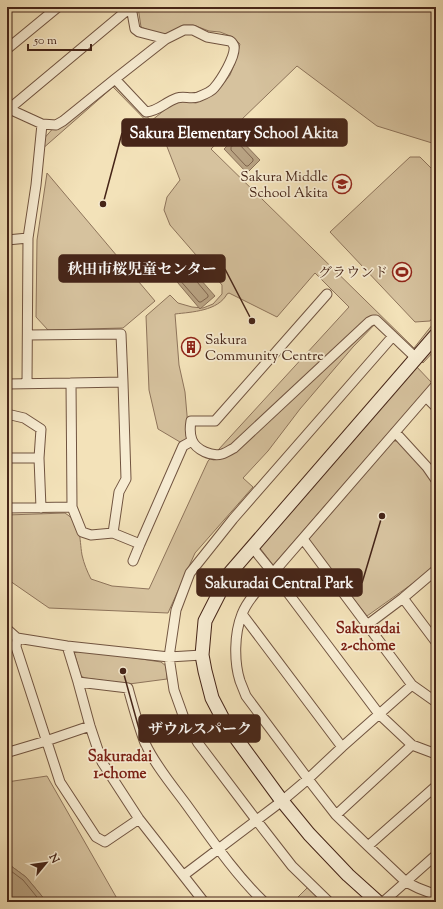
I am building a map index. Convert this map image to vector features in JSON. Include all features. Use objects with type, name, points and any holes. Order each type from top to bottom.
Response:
[{"type":"street","points":[[7,49],[58,7]]},
{"type":"street","points":[[115,79],[146,112],[153,112],[178,98],[197,97],[214,88],[229,67],[234,46],[230,41],[207,37],[193,30],[184,30],[166,39],[56,125],[42,124],[8,108],[131,7],[135,29],[138,32],[166,39]]},
{"type":"street","points":[[27,383],[28,238],[36,185],[42,124]]},
{"type":"street","points":[[7,240],[28,238]]},
{"type":"street","points":[[327,294],[215,421],[190,421],[192,441],[198,447],[207,454],[220,455],[234,448],[369,322],[373,320],[376,320],[416,358]]},
{"type":"street","points":[[28,335],[121,334],[126,479],[119,492],[113,533]]},
{"type":"street","points":[[378,902],[348,875],[309,834],[282,801],[225,723],[212,698],[205,671],[202,655],[205,621],[229,574],[436,335]]},
{"type":"street","points":[[329,902],[292,866],[256,821],[198,743],[184,718],[174,690],[169,658],[176,610],[190,573],[233,518],[393,336]]},
{"type":"street","points":[[7,384],[123,382]]},
{"type":"street","points":[[71,383],[72,507],[82,532],[91,535],[113,533],[140,544]]},
{"type":"street","points":[[436,385],[273,572],[249,602],[242,614],[236,635],[236,649],[240,681],[246,696],[308,779],[336,815],[406,882],[418,888],[436,893]]},
{"type":"street","points":[[426,397],[436,407]]},
{"type":"street","points":[[7,414],[24,418],[41,429],[39,458],[41,508]]},
{"type":"street","points":[[395,432],[427,466],[436,480]]},
{"type":"street","points":[[133,561],[183,446],[192,441]]},
{"type":"street","points":[[7,458],[39,458]]},
{"type":"street","points":[[7,508],[72,507]]},
{"type":"street","points":[[303,539],[412,685],[436,702]]},
{"type":"street","points":[[252,547],[273,572],[379,714],[412,745],[436,754]]},
{"type":"street","points":[[367,625],[403,598],[436,570]]},
{"type":"street","points":[[403,598],[436,642]]},
{"type":"street","points":[[242,614],[342,747]]},
{"type":"street","points":[[7,629],[17,638],[67,646],[169,658],[202,655]]},
{"type":"street","points":[[17,638],[16,647],[60,782],[96,837],[105,842],[139,819]]},
{"type":"street","points":[[67,646],[102,762],[139,819],[204,902]]},
{"type":"street","points":[[78,682],[128,688],[139,728],[146,745],[160,769],[219,849],[253,892],[264,902]]},
{"type":"street","points":[[184,875],[282,801],[412,685]]},
{"type":"street","points":[[7,750],[9,752],[90,726]]},
{"type":"street","points":[[336,815],[412,745]]},
{"type":"street","points":[[368,846],[436,786]]},
{"type":"street","points":[[383,902],[436,855]]},
{"type":"shaded area","points":[[138,7],[436,7],[436,148],[432,143],[377,126],[297,66],[211,149],[414,348],[436,320],[436,349],[423,363],[416,354],[379,320],[353,347],[300,409],[268,451],[243,478],[253,487],[195,553],[168,613],[49,608],[10,581],[7,581],[7,515],[65,513],[74,522],[79,531],[82,555],[91,579],[112,586],[149,589],[208,461],[349,307],[315,273],[277,317],[229,293],[223,300],[204,310],[175,314],[179,365],[185,392],[189,438],[180,442],[158,429],[149,390],[146,316],[170,295],[178,303],[203,308],[213,304],[222,294],[222,285],[170,225],[164,210],[167,197],[180,180],[164,139],[113,87],[41,150],[41,142],[56,125],[115,79],[151,121],[172,104],[184,101],[196,103],[217,92],[230,75],[240,44],[233,37],[193,25],[183,25],[163,36],[141,27]]},
{"type":"shaded area","name":"グラウンド","points":[[410,157],[420,157],[436,173],[436,312],[430,321],[415,322],[330,232]]},
{"type":"shaded area","points":[[47,173],[155,301],[123,328],[48,330],[36,317],[37,240]]},
{"type":"shaded area","points":[[415,365],[432,383],[273,565],[260,548]]},
{"type":"shaded area","points":[[393,441],[398,441],[424,468],[435,489],[436,562],[433,569],[367,616],[308,540]]},
{"type":"shaded area","points":[[88,651],[161,662],[166,666],[167,679],[129,684],[85,678],[81,676],[74,652]]},
{"type":"shaded area","points":[[47,776],[119,902],[46,901],[26,877],[7,863],[7,782]]},
{"type":"shaded area","points":[[310,885],[327,902],[293,902]]},
{"type":"water","points":[[237,136],[260,160],[247,173],[224,149]]},
{"type":"water","points":[[186,263],[215,296],[200,309],[172,276]]},
{"type":"water","points":[[7,863],[26,877],[46,901],[49,902],[7,902]]},
{"type":"place","name":"Sakura Middle School Akita","points":[[342,184]]},
{"type":"place","name":"Sakura Elementary School Akita","points":[[103,204]]},
{"type":"place","name":"グラウンド","points":[[402,272]]},
{"type":"place","name":"秋田市桜児童センター","points":[[252,321]]},
{"type":"place","name":"Sakura Community Centre","points":[[191,347]]},
{"type":"place","name":"Sakuradai Central Park","points":[[382,516]]},
{"type":"place","name":"ザウルスパーク","points":[[123,671]]},
{"type":"district","name":"Sakuradai 2-chome","points":[[368,636]]},
{"type":"district","name":"Sakuradai 1-chome","points":[[120,764]]}]
